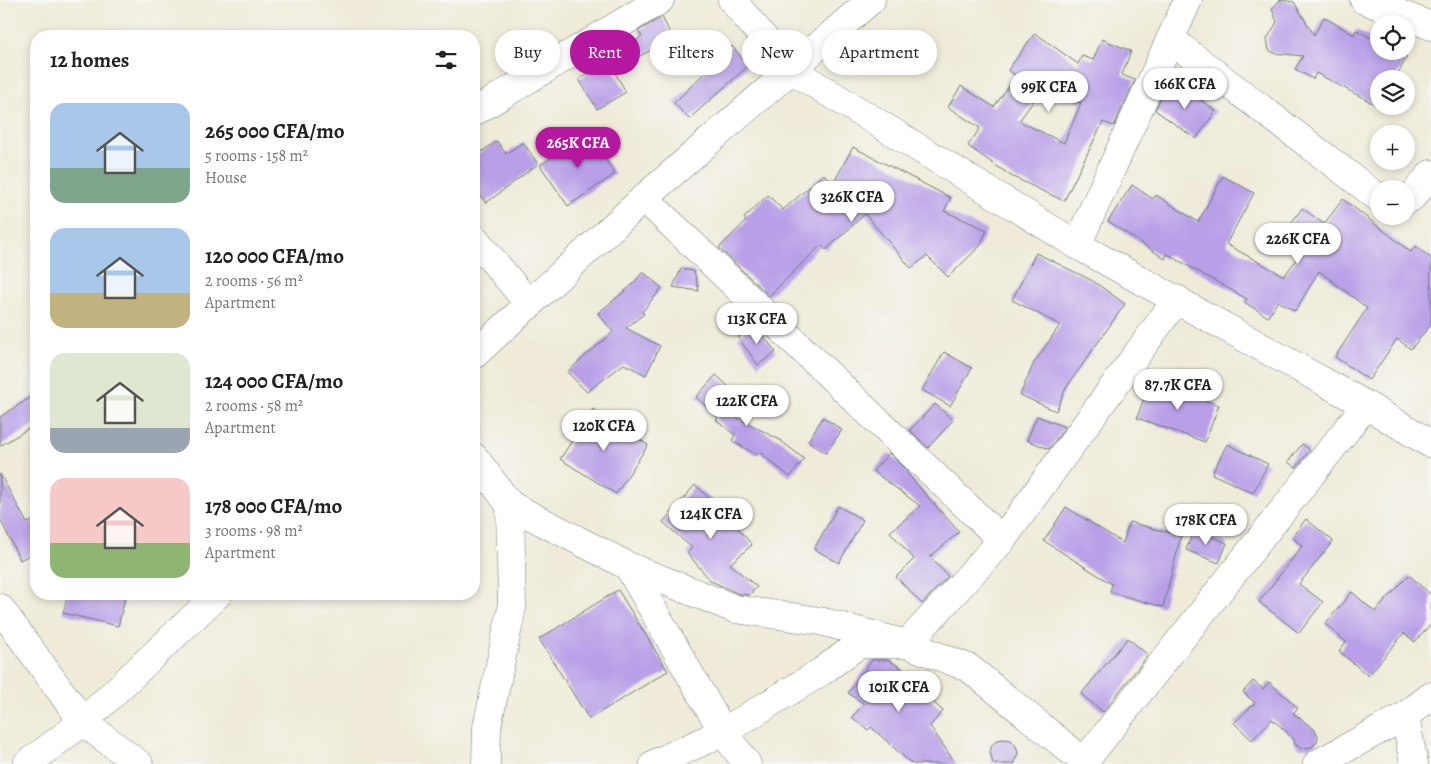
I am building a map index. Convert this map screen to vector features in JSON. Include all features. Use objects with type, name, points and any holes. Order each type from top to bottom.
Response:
[{"type":"street","points":[[480,108],[660,0]]},
{"type":"street","points":[[732,0],[757,30]]},
{"type":"street","points":[[812,50],[871,0]]},
{"type":"street","points":[[1077,245],[1188,0]]},
{"type":"street","points":[[1364,0],[1431,26]]},
{"type":"street","points":[[1170,39],[1370,191]]},
{"type":"street","points":[[480,350],[644,198],[783,75]]},
{"type":"street","points":[[800,75],[1077,245],[1366,405],[1431,444]]},
{"type":"street","points":[[1415,193],[1431,174]]},
{"type":"street","points":[[644,198],[1002,540]]},
{"type":"street","points":[[480,245],[530,305]]},
{"type":"street","points":[[654,764],[723,732],[820,672],[859,644],[907,644],[1002,540],[1177,299]]},
{"type":"street","points":[[480,465],[510,505],[628,566],[735,609],[820,621],[907,644],[969,668],[1086,763],[1366,405]]},
{"type":"street","points":[[486,764],[488,727],[512,608],[510,505]]},
{"type":"street","points":[[628,566],[723,732],[747,764]]},
{"type":"street","points":[[27,764],[83,722],[212,600]]},
{"type":"street","points":[[0,608],[83,722],[139,764]]},
{"type":"street","points":[[1318,764],[1405,716],[1431,696]]},
{"type":"street","points":[[1405,716],[1414,764]]},
{"type":"building","points":[[1280,0],[1294,2],[1314,35],[1324,17],[1354,35],[1356,30],[1370,37],[1370,60],[1405,60],[1400,70],[1370,70],[1370,102],[1316,73],[1313,79],[1295,69],[1303,56],[1274,53],[1269,50],[1267,39],[1277,22],[1272,9]]},
{"type":"building","points":[[662,17],[668,30],[650,30],[650,51],[640,56],[640,38],[642,36],[640,30]]},
{"type":"building","points":[[1035,33],[1078,64],[1082,56],[1093,60],[1102,39],[1131,51],[1122,75],[1135,80],[1114,126],[1103,122],[1064,201],[1011,176],[968,146],[980,128],[948,107],[961,86],[994,107],[1016,76],[1008,70]],"holes":[[[1043,88],[1081,103],[1064,143],[1019,121]]]},
{"type":"building","points":[[732,46],[742,58],[742,71],[689,119],[674,103],[702,75],[732,75]]},
{"type":"building","points":[[586,75],[616,75],[626,92],[597,109],[579,79]]},
{"type":"building","points":[[1175,82],[1216,111],[1196,139],[1155,110],[1163,93],[1166,94]]},
{"type":"building","points":[[588,133],[615,174],[568,206],[540,165]]},
{"type":"building","points":[[497,141],[506,154],[523,142],[538,164],[486,203],[480,196],[480,153]]},
{"type":"building","points":[[853,147],[951,198],[944,211],[987,230],[980,246],[948,277],[927,256],[911,268],[865,214],[826,250],[821,245],[769,296],[719,248],[746,221],[744,218],[768,195],[783,210],[824,174],[833,184]]},
{"type":"building","points":[[1223,176],[1254,193],[1226,244],[1284,276],[1306,247],[1285,232],[1302,208],[1324,224],[1343,199],[1370,220],[1370,225],[1376,225],[1411,252],[1415,246],[1431,258],[1431,324],[1411,349],[1397,339],[1369,380],[1335,357],[1367,308],[1319,271],[1295,311],[1278,301],[1268,317],[1244,302],[1247,299],[1167,254],[1165,259],[1108,221],[1132,185],[1153,199],[1156,195],[1198,222]]},
{"type":"building","points":[[1036,253],[1093,281],[1125,304],[1066,388],[1056,411],[1020,395],[1034,363],[1060,325],[1012,300]]},
{"type":"building","points":[[681,269],[694,271],[699,291],[673,287]]},
{"type":"building","points":[[643,272],[662,288],[642,312],[644,314],[626,328],[660,346],[646,375],[624,364],[587,392],[567,372],[613,332],[598,313],[631,286]]},
{"type":"building","points":[[755,325],[776,352],[758,365],[738,337]]},
{"type":"building","points":[[944,352],[972,368],[950,406],[922,390]]},
{"type":"building","points":[[716,375],[748,405],[736,417],[780,440],[804,459],[790,477],[759,452],[757,455],[732,441],[735,435],[716,420],[718,418],[696,397]]},
{"type":"building","points":[[1150,381],[1219,405],[1205,442],[1137,418]]},
{"type":"building","points":[[30,398],[30,428],[0,446],[0,417]]},
{"type":"building","points":[[935,404],[953,420],[928,448],[910,430]]},
{"type":"building","points":[[593,409],[648,445],[616,494],[560,459]]},
{"type":"building","points":[[1037,416],[1065,427],[1049,449],[1027,440]]},
{"type":"building","points":[[823,417],[842,430],[826,453],[808,441]]},
{"type":"building","points":[[1227,444],[1268,464],[1253,493],[1212,474]]},
{"type":"building","points":[[1302,444],[1310,450],[1296,468],[1288,462]]},
{"type":"building","points":[[889,453],[907,471],[959,532],[930,557],[948,576],[922,604],[896,577],[914,559],[890,532],[920,506],[873,471]]},
{"type":"building","points":[[0,474],[27,523],[30,522],[30,555],[20,560],[0,519]]},
{"type":"building","points":[[695,485],[722,509],[752,545],[730,564],[757,587],[749,595],[739,594],[711,581],[687,553],[692,548],[663,522]]},
{"type":"building","points":[[838,506],[863,520],[839,563],[814,549]]},
{"type":"building","points":[[1066,507],[1123,543],[1129,522],[1181,536],[1163,607],[1110,592],[1112,584],[1044,541]]},
{"type":"building","points":[[1306,519],[1333,541],[1299,584],[1323,602],[1299,633],[1259,602],[1302,546],[1292,537]]},
{"type":"building","points":[[1194,530],[1227,543],[1219,563],[1186,550]]},
{"type":"building","points":[[1409,575],[1431,595],[1431,624],[1415,642],[1404,633],[1368,676],[1339,651],[1346,642],[1325,624],[1352,592],[1375,612]]},
{"type":"building","points":[[618,590],[668,671],[589,719],[539,639]]},
{"type":"building","points":[[66,600],[124,600],[118,626],[63,613]]},
{"type":"building","points":[[1128,638],[1148,655],[1103,712],[1081,694]]},
{"type":"building","points":[[872,660],[889,660],[904,670],[901,673],[943,711],[930,726],[956,764],[912,764],[871,727],[868,730],[852,717],[864,704],[848,693]]},
{"type":"building","points":[[1253,681],[1263,689],[1269,682],[1298,708],[1293,713],[1315,730],[1318,736],[1317,742],[1312,747],[1300,748],[1295,744],[1293,738],[1272,719],[1252,740],[1234,723],[1255,703],[1243,692]]},
{"type":"building","points":[[997,740],[1011,740],[1016,746],[1018,753],[1014,764],[993,764],[990,752],[992,745]]}]
